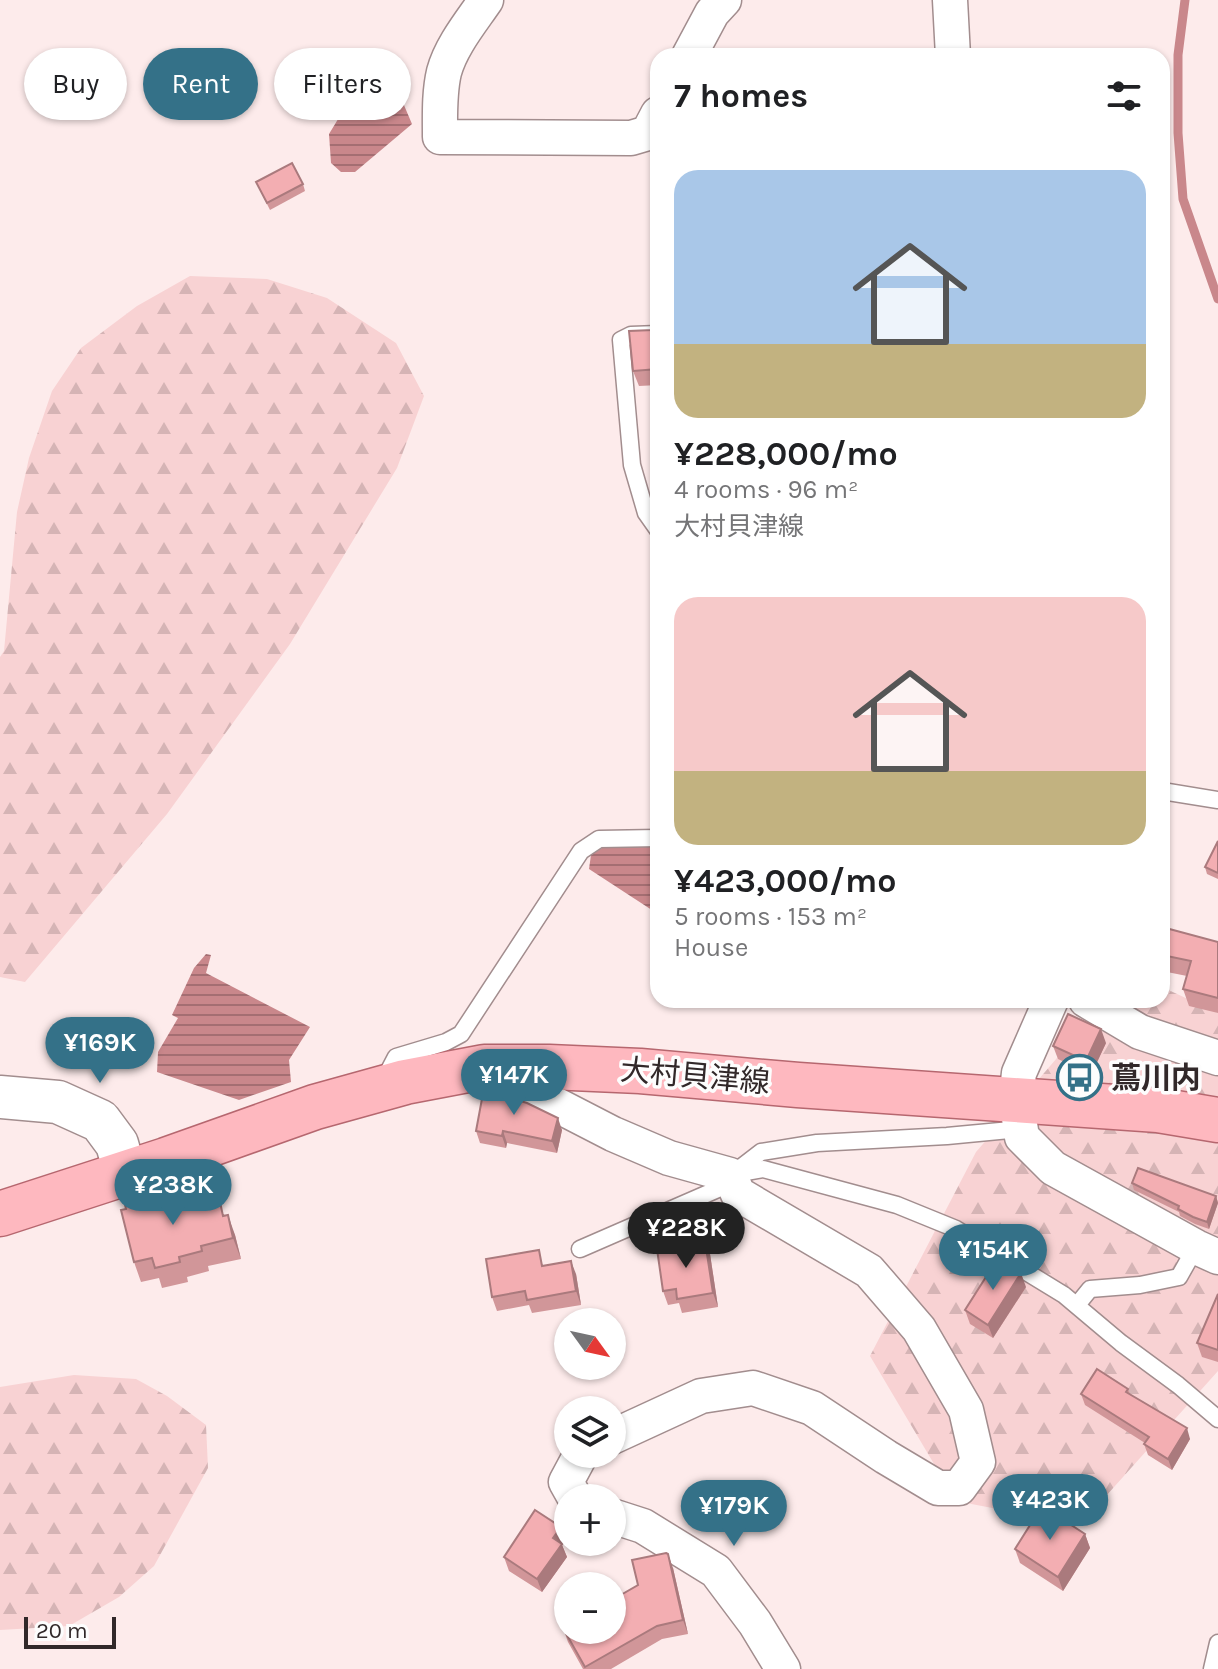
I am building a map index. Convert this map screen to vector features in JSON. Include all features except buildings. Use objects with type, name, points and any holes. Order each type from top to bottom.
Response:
[{"type":"main road","name":"大村貝津線","points":[[0,1214],[315,1107],[405,1082],[484,1067],[640,1071],[798,1085],[1018,1114],[1158,1110],[1218,1120]]},
{"type":"street","points":[[486,0],[444,71],[440,137],[631,138],[648,133],[650,129]]},
{"type":"street","points":[[693,48],[712,13],[724,0]]},
{"type":"street","points":[[950,0],[953,48]]},
{"type":"street","points":[[1047,1008],[1019,1073],[1018,1114],[1022,1137],[1053,1168],[1207,1252]]},
{"type":"street","points":[[1100,1008],[1140,1032],[1218,1058]]},
{"type":"street","points":[[484,1067],[627,1140],[732,1179],[738,1194],[869,1271],[919,1329],[966,1410],[978,1462],[959,1488],[938,1488],[812,1408],[753,1388],[701,1396],[626,1431]]},
{"type":"street","points":[[0,1097],[58,1102],[100,1121],[117,1144],[125,1172]]},
{"type":"street","points":[[626,1521],[643,1526],[716,1571],[755,1623],[783,1669]]},
{"type":"lane","points":[[650,334],[631,335],[621,340],[632,465],[650,519]]},
{"type":"lane","points":[[1170,792],[1218,800]]},
{"type":"lane","points":[[379,1089],[396,1057],[446,1042],[461,1034],[581,851],[599,839],[650,838]]},
{"type":"lane","points":[[732,1179],[761,1152],[817,1143],[947,1136],[1018,1114]]},
{"type":"lane","points":[[580,1249],[732,1179],[763,1169],[897,1205],[956,1229],[1064,1295],[1218,1419]]},
{"type":"lane","points":[[1077,1305],[1090,1289],[1140,1285],[1179,1277],[1207,1252]]},
{"type":"lane","points":[[1212,1669],[1218,1643]]},
{"type":"green space","points":[[190,276],[267,279],[327,298],[396,343],[424,396],[397,468],[290,644],[167,814],[25,982],[0,977],[0,657],[4,651],[17,512],[29,458],[52,391],[81,348],[137,306]]},
{"type":"green space","points":[[1170,991],[1218,1013],[1218,1371],[1080,1525],[956,1501],[870,1356],[976,1152],[1100,1008],[1170,1008]]},
{"type":"green space","points":[[74,1375],[136,1379],[167,1396],[206,1425],[208,1468],[154,1566],[119,1597],[69,1626],[0,1630],[0,1387]]},
{"type":"shaded area","points":[[337,120],[410,120],[412,124],[355,172],[341,172],[331,163],[329,134]]},
{"type":"shaded area","points":[[650,846],[650,909],[589,869],[591,855],[602,848]]},
{"type":"shaded area","points":[[206,954],[211,955],[206,973],[310,1027],[289,1060],[291,1082],[239,1100],[157,1072],[158,1052],[178,1018],[172,1015],[194,968]]},
{"type":"waterway","points":[[1185,0],[1178,55],[1178,133],[1183,199],[1218,299]]},
{"type":"place","name":"蔦川内","points":[[1080,1078]]}]
